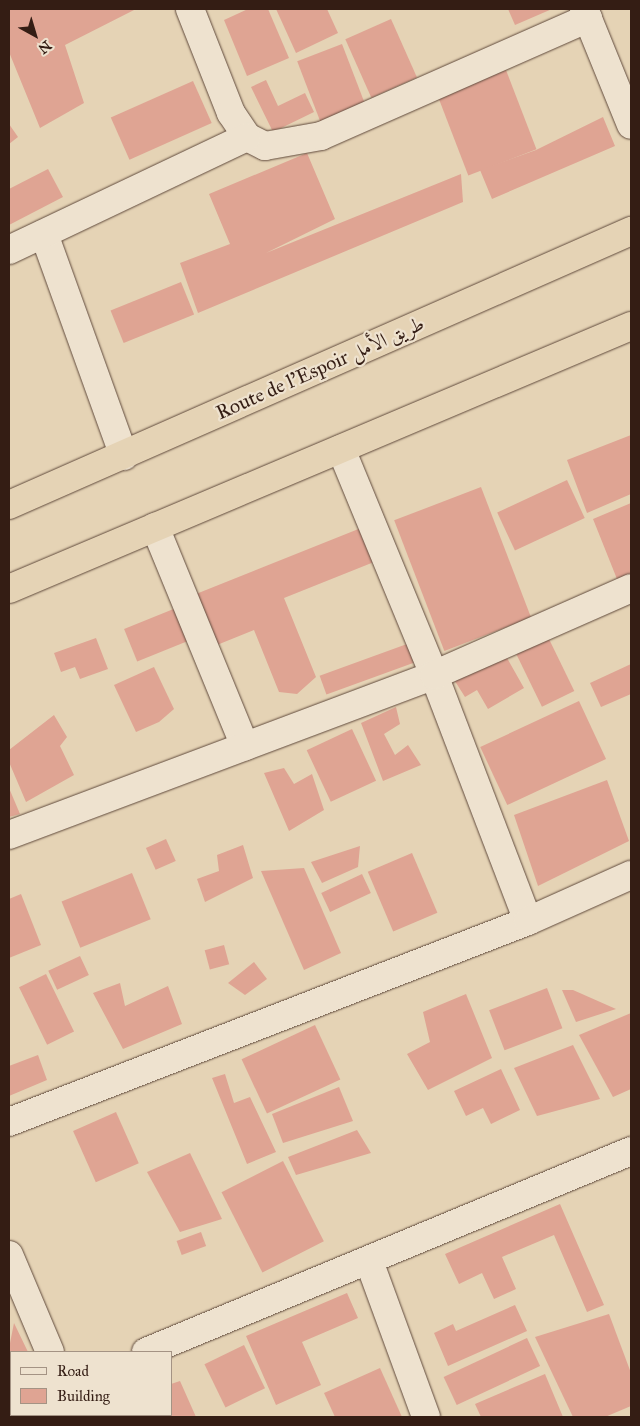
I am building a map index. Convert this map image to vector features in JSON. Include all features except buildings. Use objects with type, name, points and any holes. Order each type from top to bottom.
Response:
[{"type":"highway","name":"Route de l’Espoir طريق الأمل","points":[[9,506],[516,279],[631,231]]},
{"type":"highway","points":[[9,589],[631,326]]},
{"type":"street","points":[[190,9],[215,78],[247,137],[265,146],[321,136],[586,13],[631,125]]},
{"type":"street","points":[[9,250],[247,137]]},
{"type":"street","points":[[44,234],[124,456]]},
{"type":"street","points":[[341,449],[434,675],[528,921]]},
{"type":"street","points":[[154,527],[245,746]]},
{"type":"street","points":[[9,835],[434,675],[631,588]]},
{"type":"street","points":[[9,1122],[528,921],[631,875]]},
{"type":"street","points":[[148,1351],[369,1262],[631,1151]]},
{"type":"street","points":[[9,1256],[50,1351]]},
{"type":"street","points":[[369,1262],[426,1417]]}]
